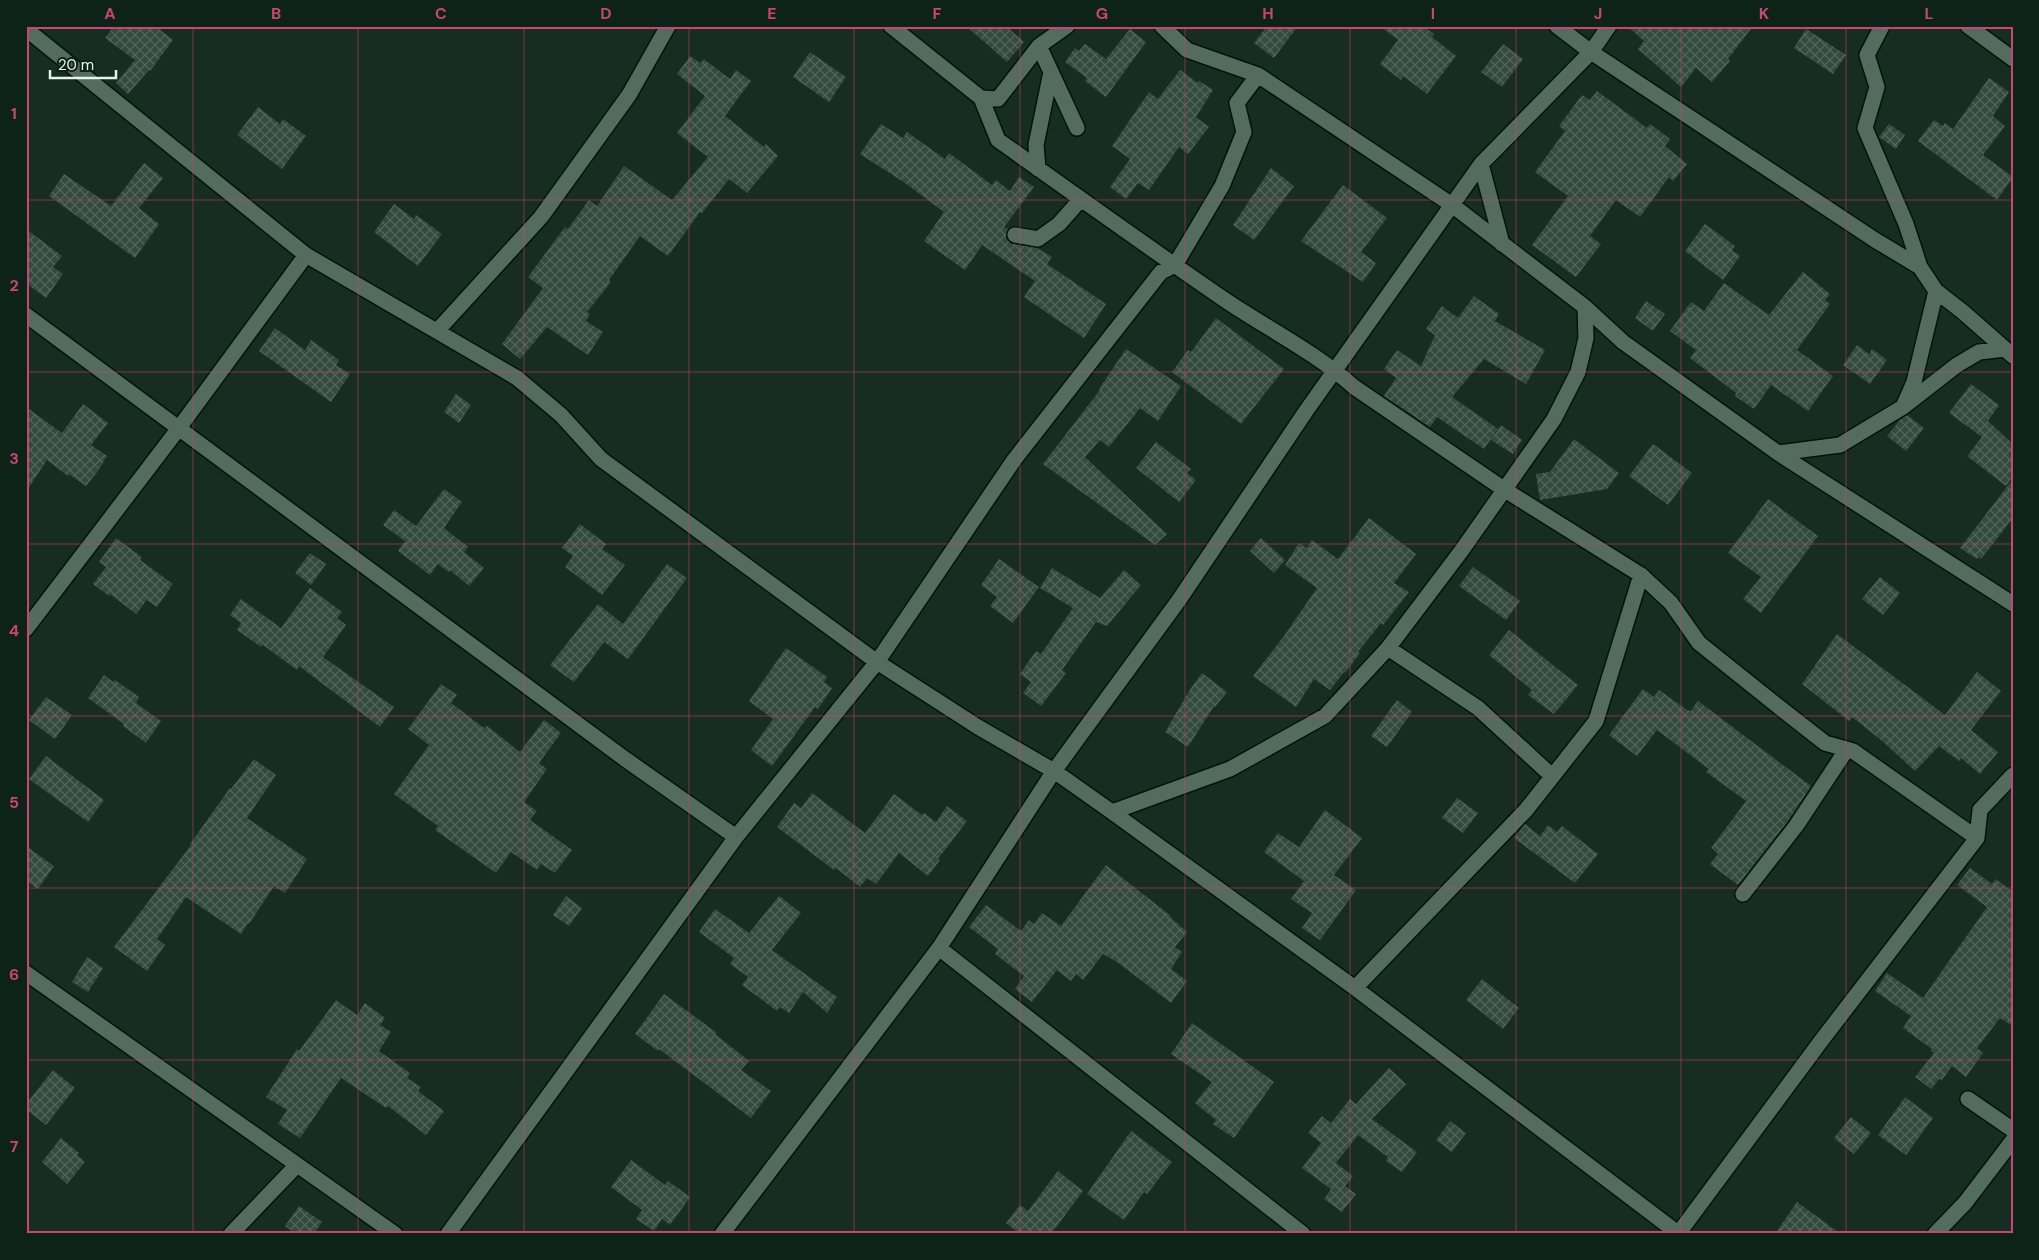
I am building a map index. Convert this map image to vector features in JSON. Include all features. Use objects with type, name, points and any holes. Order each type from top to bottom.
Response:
[{"type":"street","points":[[437,331],[541,217],[629,95],[668,26]]},
{"type":"street","points":[[891,26],[981,98],[998,140],[1227,302],[1293,341],[1336,370],[1354,387],[1505,490],[1641,575],[1671,603],[1699,643],[1826,744],[1853,751],[1977,838]]},
{"type":"street","points":[[981,98],[998,99],[1039,46],[1067,26]]},
{"type":"street","points":[[1162,26],[1187,50],[1258,75],[1452,206],[1585,307],[1623,342],[1778,453],[2013,604]]},
{"type":"street","points":[[1557,26],[1591,52],[1883,245],[1920,267]]},
{"type":"street","points":[[722,1234],[939,948],[1054,771],[1179,600],[1306,411],[1481,164],[1591,52],[1609,26]]},
{"type":"street","points":[[1882,26],[1867,55],[1877,87],[1865,128],[1906,224],[1920,267],[1936,291],[2009,352]]},
{"type":"street","points":[[1968,26],[2013,59]]},
{"type":"street","points":[[26,29],[306,255],[517,378],[561,414],[601,459],[877,662],[978,728],[1054,771],[1112,812],[1355,988],[1678,1234],[1821,1041],[1977,838],[1980,810],[2013,775]]},
{"type":"street","points":[[1039,46],[1077,128]]},
{"type":"street","points":[[1038,169],[1036,145],[1051,72]]},
{"type":"street","points":[[448,1234],[736,837],[877,662],[1014,460],[1161,272],[1175,265],[1222,186],[1244,132],[1237,103],[1258,75]]},
{"type":"street","points":[[1481,164],[1502,244]]},
{"type":"street","points":[[1015,235],[1038,239],[1059,224],[1081,199]]},
{"type":"street","points":[[26,629],[179,428],[306,255]]},
{"type":"street","points":[[1903,408],[1914,382],[1936,291]]},
{"type":"street","points":[[1112,812],[1230,769],[1325,716],[1388,648],[1505,490],[1554,419],[1578,372],[1586,338],[1585,307]]},
{"type":"street","points":[[26,315],[625,759],[736,837]]},
{"type":"street","points":[[1778,453],[1840,445],[1903,408],[1957,365],[1979,352],[2009,352]]},
{"type":"street","points":[[1355,988],[1526,810],[1596,721],[1641,575]]},
{"type":"street","points":[[1388,648],[1478,708],[1552,776]]},
{"type":"street","points":[[1743,894],[1796,826],[1847,749]]},
{"type":"street","points":[[939,948],[1303,1234]]},
{"type":"street","points":[[26,973],[395,1234]]},
{"type":"street","points":[[1968,1099],[2013,1130]]},
{"type":"street","points":[[1935,1234],[1965,1203],[2013,1140]]},
{"type":"street","points":[[231,1234],[298,1165]]},
{"type":"building","points":[[114,26],[155,26],[173,40],[150,71],[128,94],[116,83],[135,60],[105,38]]},
{"type":"building","points":[[966,26],[1006,26],[1024,42],[1007,62]]},
{"type":"building","points":[[1267,26],[1298,26],[1274,58],[1254,43]]},
{"type":"building","points":[[1380,26],[1423,26],[1434,34],[1432,37],[1456,56],[1427,94],[1403,76],[1401,80],[1380,64],[1398,40]]},
{"type":"building","points":[[1627,26],[1753,26],[1728,59],[1730,61],[1712,82],[1696,68],[1681,87],[1638,49],[1644,41]]},
{"type":"building","points":[[1130,29],[1146,42],[1106,97],[1085,81],[1087,78],[1065,62],[1075,48],[1079,51],[1085,44],[1106,59]]},
{"type":"building","points":[[1806,29],[1846,55],[1833,74],[1794,48]]},
{"type":"building","points":[[1503,44],[1523,59],[1502,87],[1481,72]]},
{"type":"building","points":[[810,52],[846,77],[829,102],[793,77]]},
{"type":"building","points":[[690,56],[700,63],[704,59],[730,79],[736,70],[751,81],[725,116],[764,147],[766,144],[778,156],[747,193],[729,179],[702,213],[700,212],[668,256],[640,236],[609,280],[611,282],[587,312],[590,314],[586,321],[603,332],[588,355],[547,327],[520,359],[502,344],[543,288],[528,277],[565,227],[568,229],[589,200],[597,206],[624,166],[672,200],[708,157],[677,133],[705,96],[677,74]]},
{"type":"building","points":[[1180,70],[1198,83],[1199,81],[1213,90],[1196,117],[1209,127],[1188,154],[1179,147],[1149,190],[1138,183],[1126,199],[1110,187],[1130,159],[1112,146],[1149,92],[1158,99]]},
{"type":"building","points":[[1989,78],[2009,92],[1993,116],[2005,126],[1983,155],[2013,177],[1997,200],[1918,141],[1934,120],[1943,126],[1945,123],[1953,129]]},
{"type":"building","points":[[1597,91],[1647,128],[1650,124],[1670,139],[1665,146],[1687,164],[1673,181],[1669,177],[1640,217],[1616,200],[1590,236],[1601,244],[1576,277],[1532,245],[1568,196],[1535,172],[1565,131],[1559,126],[1582,95],[1590,100]]},
{"type":"building","points":[[258,107],[280,124],[283,119],[306,136],[282,169],[237,135]]},
{"type":"building","points":[[881,124],[903,138],[907,132],[945,159],[949,153],[992,185],[996,180],[1010,191],[1019,177],[1034,187],[1004,227],[1008,229],[1006,238],[1013,244],[1037,248],[1052,257],[1047,264],[1106,304],[1084,338],[1024,297],[1035,281],[982,245],[965,270],[924,241],[944,212],[905,183],[860,154]]},
{"type":"building","points":[[1889,124],[1905,135],[1896,149],[1879,137]]},
{"type":"building","points":[[144,163],[163,178],[139,208],[159,224],[135,258],[49,196],[64,174],[111,206]]},
{"type":"building","points":[[1271,168],[1294,186],[1254,240],[1233,225]]},
{"type":"building","points":[[1343,185],[1387,218],[1361,252],[1376,263],[1363,282],[1301,241]]},
{"type":"building","points":[[394,204],[414,219],[416,215],[442,234],[418,266],[374,232]]},
{"type":"building","points":[[1705,224],[1735,246],[1732,250],[1740,256],[1723,280],[1685,251]]},
{"type":"building","points":[[26,229],[62,256],[53,267],[63,274],[46,298],[26,283]]},
{"type":"building","points":[[1803,272],[1830,294],[1825,300],[1830,304],[1797,350],[1833,376],[1808,411],[1771,385],[1754,409],[1735,396],[1736,393],[1690,358],[1696,350],[1670,331],[1691,302],[1704,311],[1724,283],[1769,315]]},
{"type":"building","points":[[1474,296],[1499,314],[1495,321],[1545,350],[1526,384],[1484,359],[1452,397],[1498,429],[1484,449],[1437,417],[1430,427],[1384,396],[1396,378],[1384,369],[1397,350],[1421,366],[1435,335],[1426,329],[1442,306],[1458,318]]},
{"type":"building","points":[[1646,301],[1665,314],[1653,331],[1635,318]]},
{"type":"building","points":[[1216,318],[1284,369],[1241,424],[1172,372],[1188,350],[1191,352]]},
{"type":"building","points":[[275,328],[305,350],[311,340],[339,360],[336,365],[350,374],[331,402],[259,351]]},
{"type":"building","points":[[1857,345],[1869,354],[1872,349],[1887,360],[1870,384],[1843,365]]},
{"type":"building","points":[[1126,349],[1181,386],[1158,421],[1140,408],[1109,447],[1100,440],[1085,457],[1167,534],[1155,545],[1043,464],[1100,390]]},
{"type":"building","points":[[1971,384],[1999,405],[1988,421],[2013,444],[2013,451],[2010,454],[2013,456],[2013,476],[2006,486],[1967,456],[1982,437],[1949,413]]},
{"type":"building","points":[[456,394],[471,405],[459,423],[444,412]]},
{"type":"building","points":[[83,404],[108,423],[91,445],[107,456],[98,471],[86,486],[69,474],[68,476],[47,460],[26,492],[26,407],[62,433]]},
{"type":"building","points":[[1907,415],[1924,428],[1906,451],[1887,436],[1900,420]]},
{"type":"building","points":[[1501,425],[1522,440],[1513,454],[1491,440]]},
{"type":"building","points":[[1574,439],[1619,473],[1607,489],[1540,500],[1536,474],[1550,472]]},
{"type":"building","points":[[1156,442],[1191,469],[1187,473],[1196,480],[1179,502],[1136,468]]},
{"type":"building","points":[[1653,444],[1692,473],[1668,505],[1629,476]]},
{"type":"building","points":[[2013,479],[2013,518],[1981,559],[1979,557],[1977,559],[1960,548]]},
{"type":"building","points":[[444,489],[462,502],[444,528],[468,547],[464,552],[484,568],[469,586],[450,570],[449,572],[438,564],[430,575],[398,551],[405,541],[383,525],[394,510],[416,526]]},
{"type":"building","points":[[1768,499],[1818,536],[1761,613],[1743,599],[1761,577],[1728,553]]},
{"type":"building","points":[[1369,518],[1416,554],[1394,583],[1409,592],[1383,625],[1381,623],[1358,652],[1360,653],[1345,673],[1330,690],[1314,679],[1296,707],[1253,676],[1284,636],[1317,588],[1285,565],[1299,543],[1307,548],[1312,540],[1338,559]]},
{"type":"building","points":[[580,524],[606,544],[602,549],[625,565],[602,595],[565,567],[573,556],[562,548]]},
{"type":"building","points":[[116,538],[142,557],[140,560],[173,584],[157,607],[147,600],[136,614],[110,594],[109,596],[93,584],[106,567],[99,562]]},
{"type":"building","points":[[1261,538],[1285,560],[1274,573],[1250,551]]},
{"type":"building","points":[[310,553],[326,564],[311,585],[295,573]]},
{"type":"building","points":[[999,559],[1039,587],[1013,623],[990,606],[997,597],[981,585]]},
{"type":"building","points":[[667,564],[687,578],[628,659],[604,642],[574,682],[550,665],[598,604],[623,624]]},
{"type":"building","points":[[1473,567],[1520,601],[1506,620],[1459,586]]},
{"type":"building","points":[[1052,568],[1100,598],[1124,570],[1141,585],[1107,626],[1096,622],[1062,670],[1066,673],[1041,706],[1023,693],[1031,682],[1020,674],[1036,651],[1041,654],[1073,608],[1040,588]]},
{"type":"building","points":[[1880,577],[1900,593],[1883,615],[1862,599]]},
{"type":"building","points":[[310,588],[342,612],[337,618],[346,625],[323,657],[394,707],[380,727],[299,666],[297,670],[263,645],[261,647],[237,630],[241,623],[230,615],[241,599],[281,628]]},
{"type":"building","points":[[1509,630],[1578,685],[1554,714],[1528,695],[1532,690],[1489,655]]},
{"type":"building","points":[[1837,634],[1945,715],[1977,672],[2001,691],[1971,730],[1998,752],[1980,774],[1961,758],[1959,761],[1939,746],[1915,771],[1852,717],[1849,721],[1802,684]]},
{"type":"building","points":[[786,648],[827,677],[824,682],[832,688],[818,709],[815,707],[772,766],[751,750],[773,719],[749,701]]},
{"type":"building","points":[[1202,673],[1227,692],[1214,706],[1188,747],[1165,732]]},
{"type":"building","points":[[104,675],[113,682],[115,680],[139,697],[136,703],[161,721],[146,743],[123,726],[124,724],[88,698]]},
{"type":"building","points":[[441,684],[457,695],[451,703],[484,728],[487,726],[520,752],[544,720],[561,733],[539,763],[547,769],[524,802],[537,811],[530,820],[572,850],[555,873],[541,864],[537,870],[511,852],[496,873],[435,830],[438,826],[394,794],[429,745],[408,729]]},
{"type":"building","points":[[1643,689],[1654,697],[1659,690],[1691,711],[1698,701],[1811,786],[1788,821],[1738,885],[1710,864],[1718,854],[1711,848],[1746,801],[1706,772],[1709,769],[1657,730],[1637,756],[1609,735]]},
{"type":"building","points":[[46,697],[72,715],[55,739],[29,720]]},
{"type":"building","points":[[1397,700],[1412,712],[1387,747],[1371,736]]},
{"type":"building","points":[[46,756],[104,800],[88,822],[29,779]]},
{"type":"building","points":[[254,759],[276,775],[247,818],[307,859],[285,893],[274,886],[241,934],[186,897],[157,939],[165,945],[147,971],[114,947],[191,845],[230,788]]},
{"type":"building","points":[[812,793],[865,833],[894,794],[922,815],[924,813],[936,822],[947,806],[967,821],[938,859],[940,860],[928,876],[899,853],[876,884],[867,878],[860,887],[777,827],[794,803],[801,808]]},
{"type":"building","points":[[1457,798],[1478,813],[1463,833],[1442,818]]},
{"type":"building","points":[[1325,810],[1362,838],[1334,875],[1356,890],[1320,940],[1302,928],[1312,913],[1291,899],[1304,881],[1264,852],[1278,833],[1299,847]]},
{"type":"building","points":[[1525,824],[1540,836],[1548,825],[1557,832],[1562,826],[1598,854],[1575,883],[1514,838]]},
{"type":"building","points":[[26,846],[54,866],[38,889],[26,881]]},
{"type":"building","points":[[1106,865],[1171,916],[1187,932],[1175,947],[1182,952],[1171,969],[1187,981],[1171,1003],[1117,962],[1103,954],[1083,980],[1076,974],[1071,981],[1057,970],[1032,1002],[1015,989],[1024,976],[995,954],[998,949],[969,927],[986,905],[1021,931],[1029,920],[1034,924],[1042,913],[1061,926]]},
{"type":"building","points":[[1970,868],[1992,884],[1996,879],[2013,892],[2013,1026],[2000,1018],[1977,1048],[1983,1053],[1966,1077],[1952,1066],[1942,1080],[1939,1079],[1931,1089],[1915,1077],[1934,1053],[1931,1051],[1932,1049],[1903,1028],[1911,1016],[1875,991],[1887,973],[1923,998],[1987,907],[1957,885]]},
{"type":"building","points":[[566,896],[582,908],[569,926],[553,915]]},
{"type":"building","points":[[779,896],[801,913],[772,950],[837,997],[827,1013],[803,992],[789,1013],[780,1007],[777,1011],[742,985],[748,977],[730,964],[734,958],[699,932],[715,909],[749,933]]},
{"type":"building","points":[[87,957],[103,968],[88,992],[72,982]]},
{"type":"building","points":[[1482,979],[1519,1008],[1503,1029],[1466,1000]]},
{"type":"building","points":[[664,994],[717,1033],[715,1034],[749,1061],[741,1070],[771,1091],[751,1118],[659,1049],[658,1051],[635,1034]]},
{"type":"building","points":[[336,1000],[357,1015],[365,1003],[385,1018],[380,1025],[391,1032],[379,1051],[410,1073],[407,1078],[421,1087],[418,1091],[444,1111],[426,1135],[388,1106],[386,1108],[341,1078],[300,1138],[278,1124],[287,1110],[266,1097],[297,1049],[299,1051]]},
{"type":"building","points":[[1192,1023],[1274,1082],[1234,1138],[1213,1124],[1216,1120],[1195,1103],[1212,1082],[1171,1054]]},
{"type":"building","points":[[1389,1068],[1406,1084],[1372,1119],[1417,1152],[1402,1172],[1386,1161],[1388,1157],[1358,1135],[1336,1163],[1353,1176],[1345,1186],[1356,1194],[1342,1212],[1324,1199],[1331,1189],[1302,1168],[1321,1143],[1308,1133],[1322,1116],[1331,1123],[1350,1099],[1356,1104]]},
{"type":"building","points":[[53,1070],[75,1088],[46,1125],[26,1109],[26,1104]]},
{"type":"building","points":[[1905,1097],[1933,1118],[1906,1155],[1878,1135]]},
{"type":"building","points":[[1851,1117],[1871,1133],[1854,1154],[1834,1138]]},
{"type":"building","points":[[1450,1121],[1466,1133],[1452,1152],[1436,1140]]},
{"type":"building","points":[[1131,1131],[1172,1162],[1147,1194],[1144,1192],[1124,1220],[1087,1194]]},
{"type":"building","points":[[61,1138],[79,1153],[77,1155],[85,1162],[67,1184],[42,1162]]},
{"type":"building","points":[[631,1160],[665,1185],[668,1181],[690,1197],[670,1225],[662,1219],[654,1231],[636,1219],[642,1210],[611,1187]]},
{"type":"building","points":[[1058,1171],[1083,1191],[1051,1234],[1020,1234],[1006,1223],[1020,1205],[1028,1211]]},
{"type":"building","points":[[1797,1202],[1841,1234],[1775,1234]]},
{"type":"building","points":[[299,1206],[322,1222],[314,1234],[296,1234],[285,1226]]}]
